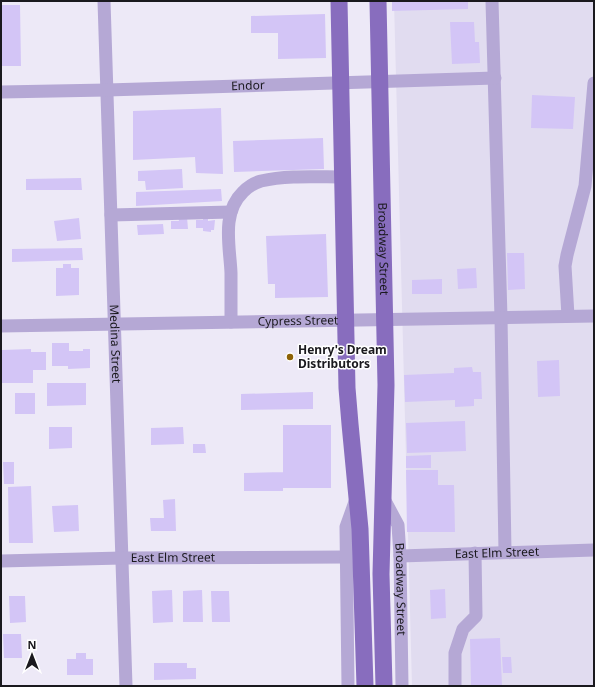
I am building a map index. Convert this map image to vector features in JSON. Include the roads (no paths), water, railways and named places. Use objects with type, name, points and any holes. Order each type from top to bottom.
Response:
[{"type":"main road","points":[[339,1],[349,417],[357,496],[362,574],[365,686]]},
{"type":"main road","name":"Broadway Street","points":[[378,1],[386,319],[386,419],[381,574],[384,686]]},
{"type":"street","name":"Medina Street","points":[[104,1],[126,686]]},
{"type":"street","points":[[492,1],[501,318],[505,552]]},
{"type":"street","name":"Endor","points":[[1,92],[494,78]]},
{"type":"street","points":[[568,316],[565,266],[585,186],[594,83]]},
{"type":"street","points":[[231,322],[231,273],[228,228],[231,212],[240,194],[247,188],[260,181],[288,178],[343,177]]},
{"type":"street","points":[[111,215],[231,212]]},
{"type":"street","name":"Cypress Street","points":[[1,326],[594,316]]},
{"type":"street","points":[[348,686],[345,557],[346,527],[357,496]]},
{"type":"street","name":"Broadway Street","points":[[383,497],[398,526],[400,556],[402,686]]},
{"type":"street","name":"East Elm Street","points":[[400,556],[594,550]]},
{"type":"street","points":[[455,686],[455,653],[463,629],[476,616],[475,553]]},
{"type":"street","name":"East Elm Street","points":[[1,561],[122,558],[345,557]]},
{"type":"place","name":"Henry's Dream Distributors","points":[[290,357]]}]
